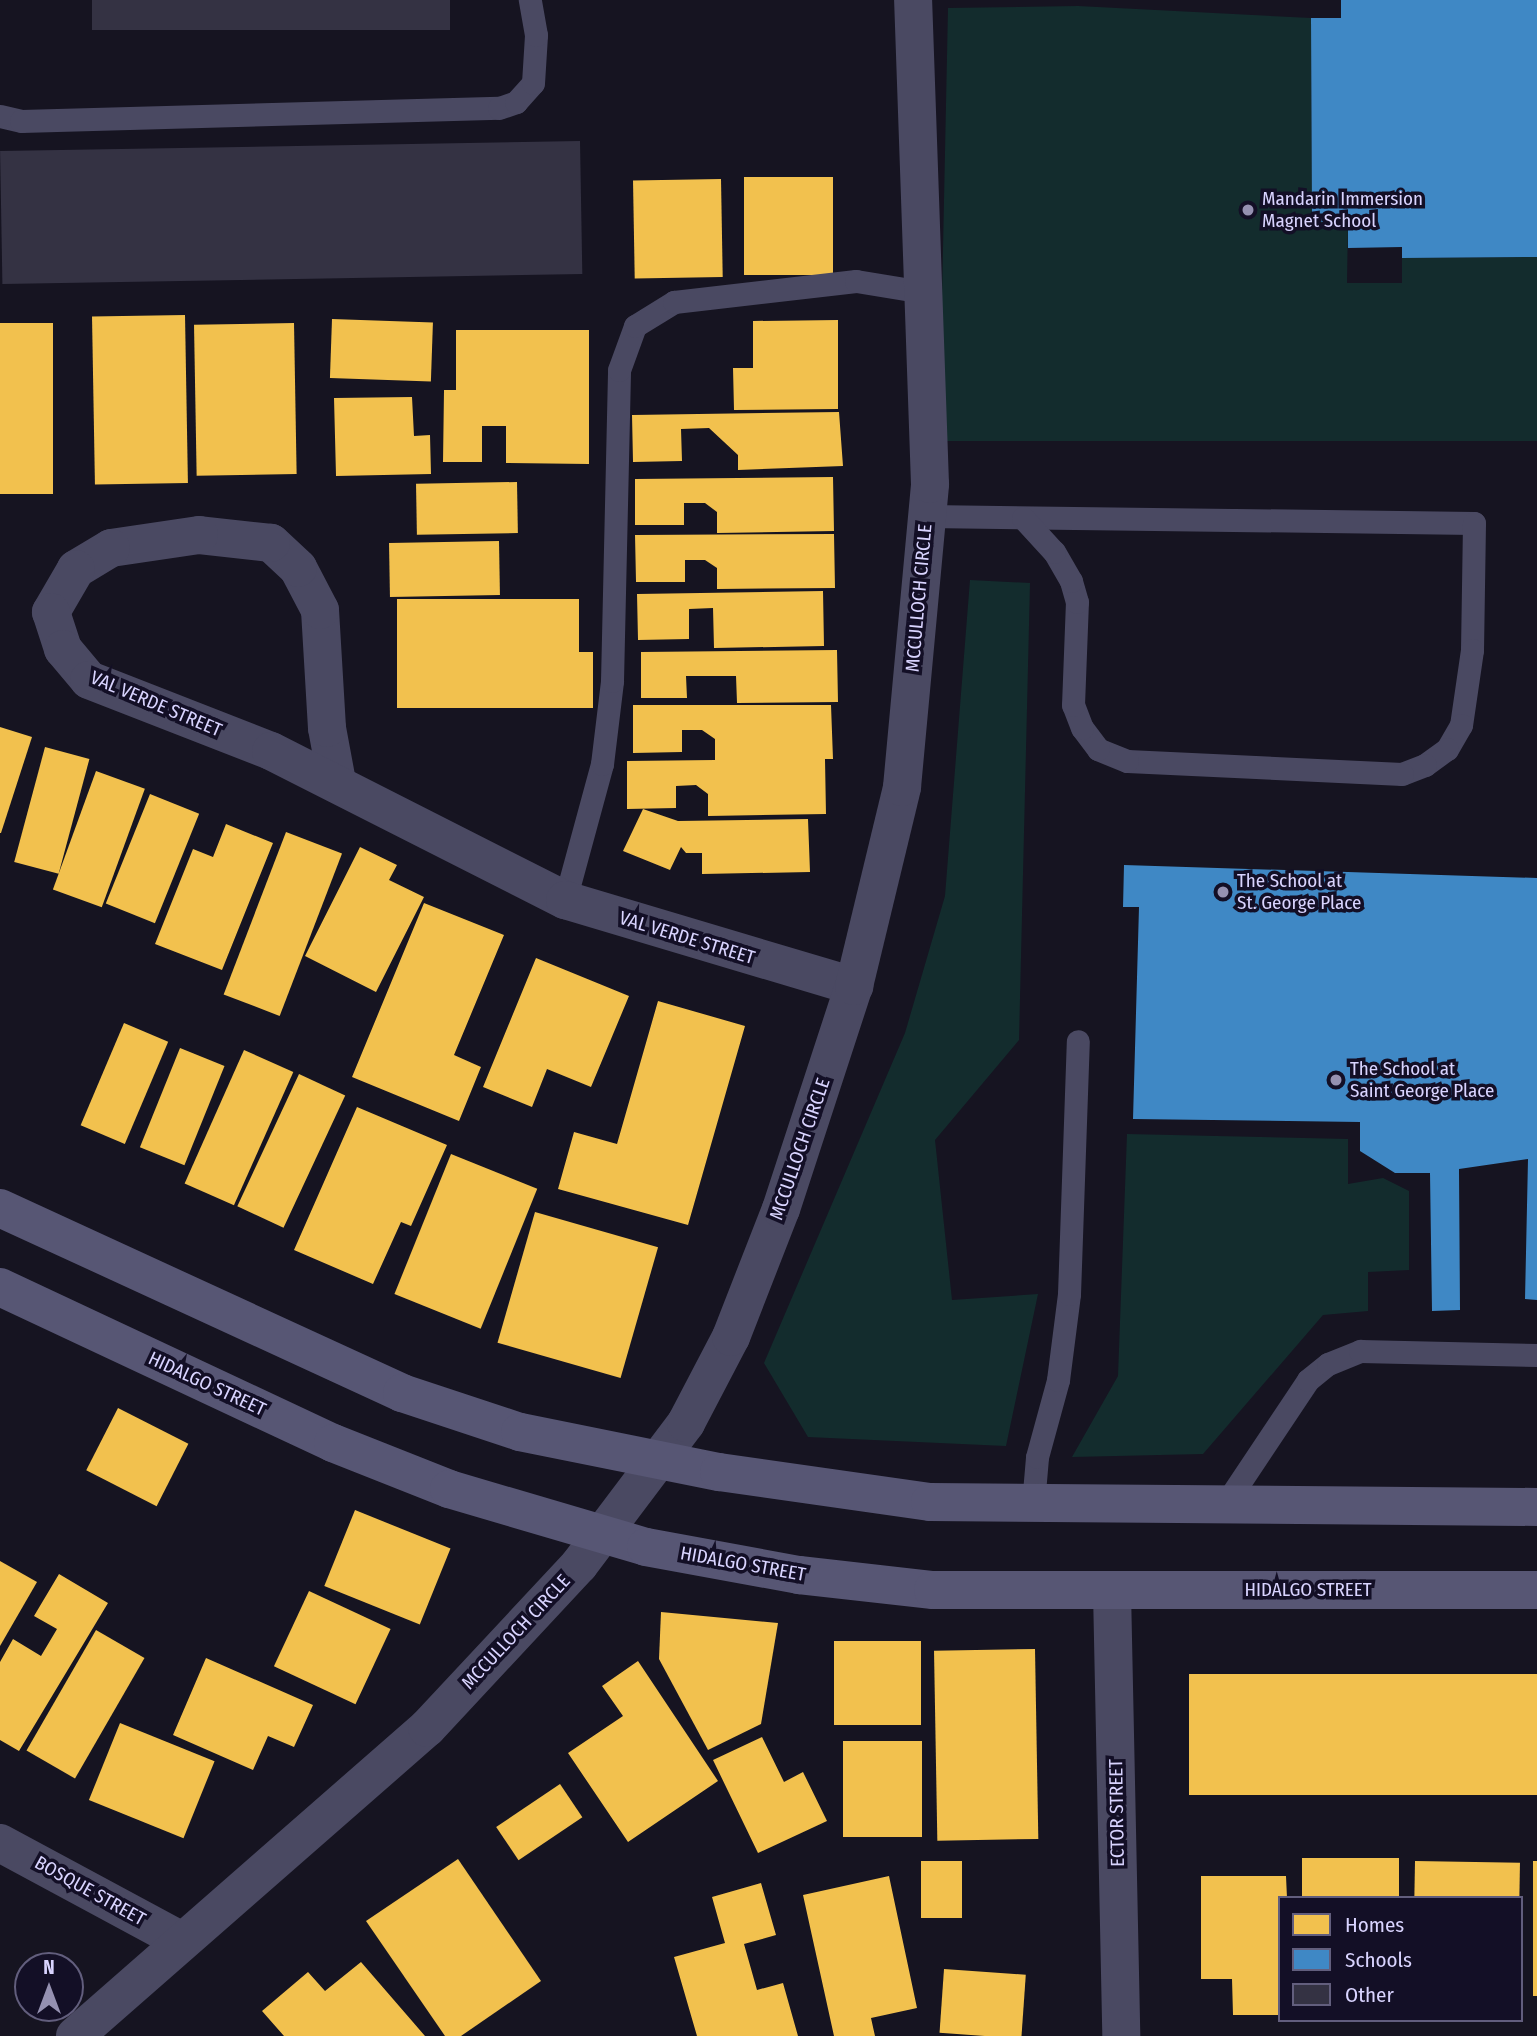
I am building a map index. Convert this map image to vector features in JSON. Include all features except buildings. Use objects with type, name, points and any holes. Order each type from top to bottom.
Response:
[{"type":"street","name":"MCCULLOCH CIRCLE","points":[[75,2036],[180,1940],[427,1728],[562,1584],[685,1423],[731,1337],[781,1209],[854,986],[902,787],[930,484],[913,0]]},
{"type":"street","name":"VAL VERDE STREET","points":[[337,782],[327,728],[320,610],[298,568],[271,543],[200,536],[111,548],[76,569],[51,612],[63,649],[89,680],[271,751],[337,782],[565,900],[854,986]]},
{"type":"street","points":[[0,1208],[402,1392],[520,1432],[747,1477],[930,1502],[1537,1507]]},
{"type":"street","name":"HIDALGO STREET","points":[[0,1287],[333,1443],[449,1489],[646,1547],[799,1575],[933,1590],[1537,1590]]},
{"type":"street","name":"ECTOR STREET","points":[[1112,1591],[1121,2036]]},
{"type":"street","name":"BOSQUE STREET","points":[[0,1843],[180,1940]]},
{"type":"lane","points":[[0,116],[21,121],[499,108],[516,102],[531,89],[536,35],[530,0]]},
{"type":"lane","points":[[565,900],[602,764],[612,681],[618,380],[635,326],[674,302],[856,282],[923,292]]},
{"type":"lane","points":[[927,516],[1474,523],[1472,650],[1461,725],[1447,749],[1425,765],[1402,774],[1127,761],[1098,749],[1082,728],[1073,705],[1077,602],[1071,581],[1054,552],[1023,518]]},
{"type":"lane","points":[[1032,1504],[1037,1457],[1058,1380],[1069,1294],[1078,1041]]},
{"type":"lane","points":[[1224,1506],[1308,1380],[1328,1364],[1360,1351],[1537,1355]]},
{"type":"green space","name":"Mandarin Immersion Magnet School","points":[[1078,6],[1311,18],[1312,222],[1348,222],[1347,283],[1402,283],[1402,258],[1537,257],[1537,441],[939,441],[948,8]]},
{"type":"green space","points":[[970,580],[1030,583],[1019,1040],[935,1140],[952,1300],[1038,1294],[1006,1446],[808,1437],[764,1363],[905,1033],[945,896]]},
{"type":"green space","points":[[1127,1134],[1348,1139],[1348,1184],[1383,1178],[1409,1191],[1409,1270],[1368,1272],[1368,1311],[1323,1315],[1203,1454],[1072,1457],[1118,1376]]},
{"type":"place","name":"Mandarin Immersion Magnet School","points":[[1248,210]]},
{"type":"place","name":"The School at St. George Place","points":[[1223,892]]},
{"type":"place","name":"The School at Saint George Place","points":[[1336,1080]]}]
